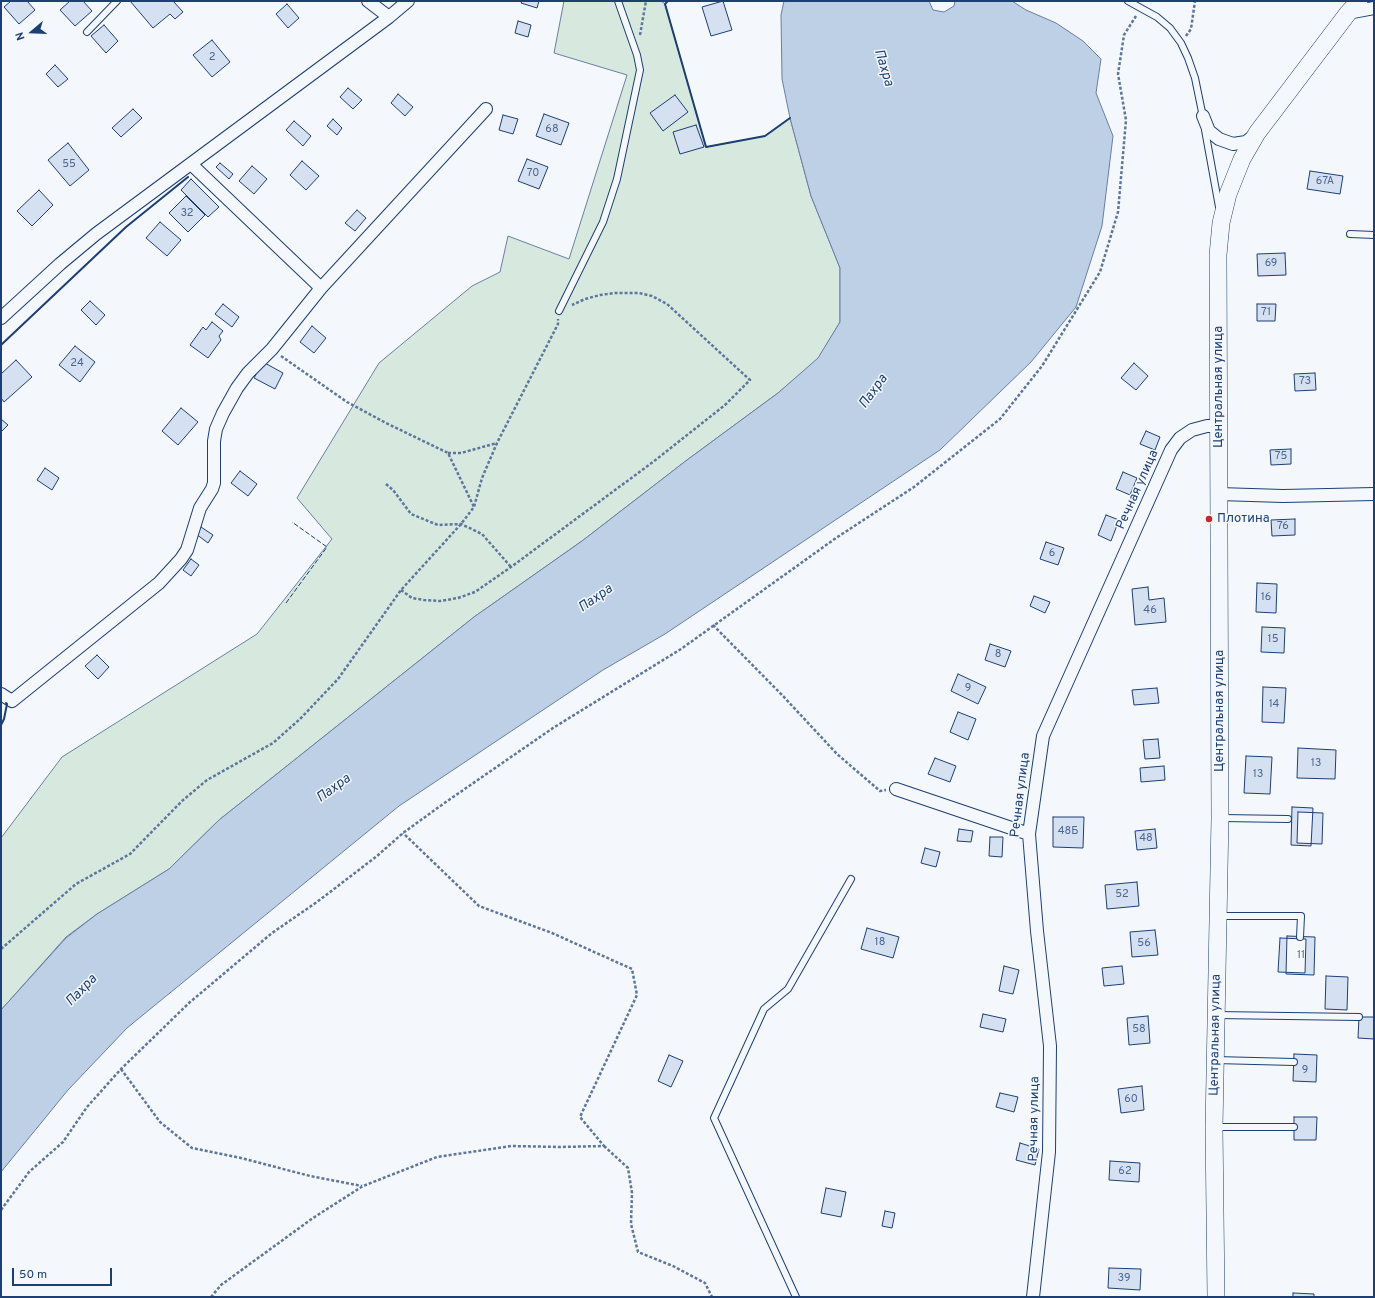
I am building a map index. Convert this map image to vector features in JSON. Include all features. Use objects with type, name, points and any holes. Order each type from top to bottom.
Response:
[{"type":"street","points":[[368,1],[389,17]]},
{"type":"street","points":[[1,318],[60,264],[96,234],[389,17],[408,1]]},
{"type":"street","points":[[1354,7],[1374,8]]},
{"type":"street","name":"Центральная улица","points":[[1216,1297],[1214,1127],[1220,818],[1218,255],[1221,223],[1228,194],[1242,160],[1257,133],[1354,7]]},
{"type":"street","points":[[1,694],[12,701],[159,583],[182,559],[187,550],[200,508],[214,483],[214,441],[216,429],[237,388],[248,373],[272,349],[321,288],[486,109]]},
{"type":"street","points":[[1203,116],[1209,131],[1219,139],[1233,144],[1246,142],[1257,133]]},
{"type":"street","points":[[191,164],[321,288]]},
{"type":"street","name":"Речная улица","points":[[1033,1297],[1049,1152],[1050,1046],[1037,931],[1029,834],[1043,736],[1171,450],[1180,438],[1192,430],[1206,426],[1218,426]]},
{"type":"street","points":[[1219,494],[1283,496],[1374,494]]},
{"type":"street","points":[[896,789],[1029,834]]},
{"type":"lane","points":[[87,32],[117,1]]},
{"type":"lane","points":[[559,311],[603,222],[617,179],[640,70],[637,55],[618,1]]},
{"type":"lane","points":[[1128,1],[1157,17],[1170,28],[1181,43],[1188,58],[1203,116],[1221,223]]},
{"type":"lane","points":[[1350,234],[1374,235]]},
{"type":"lane","points":[[1220,818],[1288,819]]},
{"type":"lane","points":[[796,1297],[714,1118],[764,1009],[788,989],[851,879]]},
{"type":"lane","points":[[1218,916],[1301,916],[1300,937]]},
{"type":"lane","points":[[1216,1015],[1359,1017]]},
{"type":"lane","points":[[1215,1060],[1294,1062]]},
{"type":"lane","points":[[1214,1127],[1294,1127]]},
{"type":"path","points":[[637,55],[646,1]]},
{"type":"path","points":[[1181,43],[1191,29],[1195,1]]},
{"type":"path","points":[[1,1210],[29,1172],[63,1142],[88,1107],[120,1069],[189,1003],[272,933],[318,902],[377,856],[403,833],[553,728],[681,649],[836,538],[914,487],[1000,419],[1042,366],[1100,272],[1118,212],[1126,120],[1118,74],[1124,35],[1141,8]]},
{"type":"path","points":[[1,949],[76,884],[130,854],[182,801],[207,780],[274,743],[300,719],[338,679],[400,590],[461,524],[474,507],[482,478],[497,443],[558,324],[559,311],[585,299],[600,295],[615,293],[640,293],[652,296],[667,304],[750,380],[725,405],[653,462],[475,592],[458,598],[440,601],[412,598],[400,590]]},
{"type":"path","points":[[272,349],[347,402],[448,453],[461,453],[497,443]]},
{"type":"path","points":[[448,453],[474,507]]},
{"type":"path","points":[[386,484],[393,490],[412,514],[438,526],[461,524],[482,534],[511,567]]},
{"type":"path","points":[[713,625],[848,763],[880,791],[896,789]]},
{"type":"path","points":[[403,833],[479,906],[552,933],[632,969],[637,996],[580,1117],[604,1146],[628,1168],[632,1193],[631,1224],[638,1252],[673,1266],[705,1283],[712,1297]]},
{"type":"path","points":[[120,1069],[160,1122],[192,1148],[240,1158],[310,1176],[363,1186]]},
{"type":"path","points":[[211,1297],[221,1285],[245,1267],[313,1218],[363,1186],[437,1157],[512,1146],[604,1146]]},
{"type":"shaded area","points":[[564,1],[661,1],[665,4],[706,147],[765,136],[790,118],[811,196],[840,268],[840,322],[818,359],[778,393],[687,460],[582,541],[474,617],[219,820],[169,869],[97,914],[66,937],[1,1010],[1,838],[62,757],[257,634],[332,539],[297,498],[379,363],[472,286],[500,272],[508,236],[569,259],[627,75],[554,53]]},
{"type":"water","name":"Пахра","points":[[784,1],[929,1],[933,10],[944,12],[954,6],[955,1],[1012,1],[1026,10],[1056,23],[1083,41],[1101,59],[1096,93],[1113,136],[1102,226],[1076,307],[1031,362],[940,450],[665,634],[603,670],[399,806],[127,1028],[68,1090],[1,1172],[1,1010],[66,938],[97,914],[169,869],[219,820],[474,617],[582,541],[687,460],[778,393],[818,358],[840,322],[840,268],[811,196],[790,118],[782,79],[781,15]]},
{"type":"building","points":[[11,1],[27,1],[35,10],[19,24],[4,7]]},
{"type":"building","points":[[70,1],[83,1],[92,11],[75,26],[60,10]]},
{"type":"building","points":[[130,1],[173,1],[183,12],[175,19],[170,14],[153,28]]},
{"type":"building","points":[[522,1],[539,1],[537,8],[521,3]]},
{"type":"building","points":[[723,1],[732,30],[711,36],[702,7]]},
{"type":"building","points":[[287,4],[299,18],[288,28],[276,14]]},
{"type":"building","points":[[518,21],[531,25],[528,37],[515,33]]},
{"type":"building","points":[[104,25],[118,41],[106,53],[91,36]]},
{"type":"building","points":[[212,40],[230,62],[212,77],[193,55]]},
{"type":"building","points":[[55,65],[68,79],[58,87],[46,74]]},
{"type":"building","points":[[348,88],[362,100],[353,109],[340,97]]},
{"type":"building","points":[[398,94],[413,107],[405,116],[391,103]]},
{"type":"building","points":[[675,95],[688,112],[663,131],[650,113]]},
{"type":"building","points":[[133,109],[142,118],[121,137],[112,128]]},
{"type":"building","points":[[544,114],[569,123],[561,145],[536,136]]},
{"type":"building","points":[[503,115],[518,119],[513,134],[499,130]]},
{"type":"building","points":[[333,119],[342,128],[337,135],[327,126]]},
{"type":"building","points":[[294,121],[311,136],[303,146],[286,130]]},
{"type":"building","points":[[696,125],[704,147],[680,154],[673,132]]},
{"type":"building","points":[[68,143],[89,170],[70,186],[48,160]]},
{"type":"building","points":[[527,159],[548,167],[539,189],[518,181]]},
{"type":"building","points":[[302,161],[319,176],[306,190],[290,175]]},
{"type":"building","points":[[220,163],[233,174],[229,179],[216,167]]},
{"type":"building","points":[[252,166],[267,179],[254,194],[239,181]]},
{"type":"building","points":[[1310,171],[1343,176],[1340,194],[1307,189]]},
{"type":"building","points":[[191,179],[219,207],[208,217],[181,190]]},
{"type":"building","points":[[39,190],[53,205],[32,226],[17,211]]},
{"type":"building","points":[[186,196],[205,215],[188,232],[169,213]]},
{"type":"building","points":[[357,210],[366,218],[355,231],[345,223]]},
{"type":"building","points":[[160,222],[181,240],[167,256],[146,238]]},
{"type":"building","points":[[1285,253],[1286,275],[1258,276],[1257,254]]},
{"type":"building","points":[[90,301],[105,315],[96,325],[81,310]]},
{"type":"building","points":[[223,304],[239,317],[232,327],[215,314]]},
{"type":"building","points":[[1257,304],[1276,304],[1275,321],[1257,321]]},
{"type":"building","points":[[212,322],[223,331],[219,336],[221,340],[208,358],[190,345],[203,327],[206,330]]},
{"type":"building","points":[[312,326],[326,338],[314,353],[300,342]]},
{"type":"building","points":[[75,346],[95,362],[80,382],[59,365]]},
{"type":"building","points":[[16,360],[32,377],[4,402],[1,398],[1,374]]},
{"type":"building","points":[[263,362],[283,373],[275,389],[254,378]]},
{"type":"building","points":[[1134,363],[1148,376],[1136,390],[1121,378]]},
{"type":"building","points":[[1315,373],[1316,390],[1295,391],[1294,374]]},
{"type":"building","points":[[181,408],[198,422],[178,445],[162,431]]},
{"type":"building","points":[[1,419],[8,425],[1,432]]},
{"type":"building","points":[[1146,431],[1160,437],[1155,450],[1140,444]]},
{"type":"building","points":[[1291,449],[1291,464],[1271,465],[1270,450]]},
{"type":"building","points":[[45,468],[59,478],[52,490],[37,480]]},
{"type":"building","points":[[240,471],[257,484],[248,496],[231,483]]},
{"type":"building","points":[[1123,472],[1137,478],[1130,495],[1116,489]]},
{"type":"building","points":[[1106,515],[1119,520],[1111,541],[1098,535]]},
{"type":"building","points":[[1295,519],[1295,535],[1272,536],[1271,520]]},
{"type":"building","points":[[201,527],[213,535],[208,543],[196,534]]},
{"type":"building","points":[[1046,542],[1064,548],[1058,565],[1040,559]]},
{"type":"building","points":[[191,559],[199,565],[191,576],[183,570]]},
{"type":"building","points":[[1257,583],[1277,584],[1276,613],[1256,612]]},
{"type":"building","points":[[1148,587],[1149,600],[1164,598],[1166,622],[1135,625],[1132,589]]},
{"type":"building","points":[[1034,596],[1050,602],[1045,613],[1030,606]]},
{"type":"building","points":[[1262,627],[1285,628],[1284,653],[1261,652]]},
{"type":"building","points":[[990,644],[1011,651],[1005,667],[985,660]]},
{"type":"building","points":[[97,655],[109,667],[98,679],[85,666]]},
{"type":"building","points":[[958,674],[986,687],[978,704],[951,691]]},
{"type":"building","points":[[1263,687],[1286,688],[1284,723],[1262,722]]},
{"type":"building","points":[[1157,688],[1159,703],[1134,705],[1132,690]]},
{"type":"building","points":[[958,712],[976,719],[968,740],[950,732]]},
{"type":"building","points":[[1158,739],[1160,758],[1145,759],[1143,740]]},
{"type":"building","points":[[1298,748],[1336,750],[1335,779],[1297,778]]},
{"type":"building","points":[[1246,756],[1272,757],[1270,794],[1244,793]]},
{"type":"building","points":[[935,758],[956,766],[950,782],[928,774]]},
{"type":"building","points":[[1164,766],[1165,780],[1141,782],[1140,768]]},
{"type":"building","points":[[1292,807],[1313,808],[1311,846],[1291,845]]},
{"type":"building","points":[[1298,812],[1323,813],[1322,844],[1297,843]]},
{"type":"building","points":[[1053,817],[1084,817],[1083,848],[1053,847]]},
{"type":"building","points":[[959,829],[973,831],[971,842],[957,841]]},
{"type":"building","points":[[1155,829],[1157,848],[1137,850],[1135,831]]},
{"type":"building","points":[[990,837],[1003,837],[1002,857],[989,856]]},
{"type":"building","points":[[925,848],[940,852],[936,867],[921,863]]},
{"type":"building","points":[[1137,882],[1139,906],[1107,909],[1105,885]]},
{"type":"building","points":[[867,928],[899,937],[893,958],[861,949]]},
{"type":"building","points":[[1155,930],[1158,955],[1132,957],[1130,932]]},
{"type":"building","points":[[1287,936],[1315,937],[1314,975],[1286,974]]},
{"type":"building","points":[[1280,938],[1306,939],[1305,973],[1278,972]]},
{"type":"building","points":[[1004,966],[1019,970],[1013,994],[999,991]]},
{"type":"building","points":[[1122,966],[1124,984],[1104,986],[1102,968]]},
{"type":"building","points":[[1326,976],[1348,977],[1347,1010],[1325,1009]]},
{"type":"building","points":[[983,1014],[1006,1019],[1003,1032],[980,1027]]},
{"type":"building","points":[[1148,1016],[1150,1043],[1129,1045],[1127,1018]]},
{"type":"building","points":[[1359,1017],[1374,1017],[1374,1039],[1358,1038]]},
{"type":"building","points":[[1294,1054],[1317,1055],[1316,1082],[1293,1081]]},
{"type":"building","points":[[669,1055],[683,1061],[671,1087],[658,1081]]},
{"type":"building","points":[[1142,1086],[1144,1110],[1121,1113],[1118,1089]]},
{"type":"building","points":[[1000,1093],[1018,1097],[1014,1112],[996,1107]]},
{"type":"building","points":[[1294,1117],[1317,1117],[1316,1140],[1294,1140]]},
{"type":"building","points":[[1020,1143],[1039,1149],[1035,1165],[1016,1160]]},
{"type":"building","points":[[1110,1161],[1140,1163],[1139,1182],[1109,1180]]},
{"type":"building","points":[[826,1188],[846,1192],[841,1217],[821,1213]]},
{"type":"building","points":[[885,1211],[895,1213],[892,1228],[882,1226]]},
{"type":"building","points":[[1109,1268],[1141,1269],[1140,1290],[1108,1288]]},
{"type":"building","points":[[1293,1293],[1314,1294],[1314,1297],[1293,1297]]},
{"type":"fence","points":[[286,603],[327,547],[292,522]]},
{"type":"wall","points":[[668,1],[665,4],[706,147],[765,136],[790,118]]},
{"type":"wall","points":[[1,345],[126,227],[188,177]]},
{"type":"wall","points":[[1,725],[4,719],[6,703]]},
{"type":"place","name":"Плотина","points":[[1209,519]]}]
